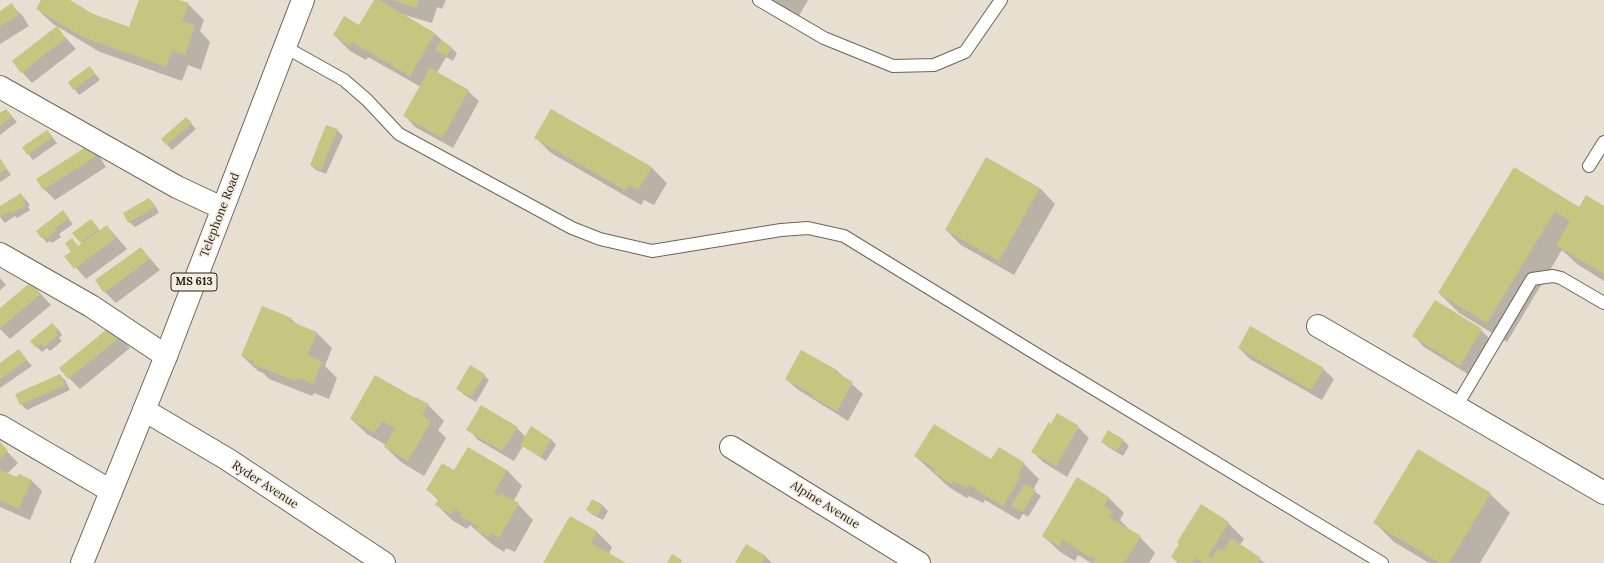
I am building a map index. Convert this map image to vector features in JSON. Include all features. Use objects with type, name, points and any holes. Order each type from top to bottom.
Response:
[{"type":"street","name":"Telephone Road","points":[[82,563],[166,356],[303,0]]},
{"type":"street","points":[[0,87],[176,187],[222,208]]},
{"type":"street","points":[[0,254],[91,306],[166,356]]},
{"type":"street","points":[[1318,326],[1604,493]]},
{"type":"street","name":"Ryder Avenue","points":[[144,410],[227,459],[380,562]]},
{"type":"street","points":[[0,426],[111,491]]},
{"type":"street","name":"Alpine Avenue","points":[[731,447],[919,563]]},
{"type":"lane","points":[[759,0],[824,38],[893,66],[934,65],[964,52],[1001,0]]},
{"type":"lane","points":[[285,47],[344,80],[367,100],[399,134],[572,228],[600,239],[652,250],[808,228],[844,236],[1052,364],[1382,563]]},
{"type":"lane","points":[[1589,166],[1604,142]]},
{"type":"lane","points":[[1456,407],[1532,279],[1553,276],[1561,278],[1604,303]]},
{"type":"building","points":[[41,0],[70,0],[93,14],[129,27],[139,0],[179,0],[189,3],[182,21],[195,25],[185,55],[172,50],[166,67],[83,37],[36,9]]},
{"type":"building","points":[[374,0],[379,0],[435,33],[410,76],[352,42],[350,46],[333,35],[344,16],[359,25]]},
{"type":"building","points":[[392,0],[419,0],[416,8]]},
{"type":"building","points":[[12,3],[19,15],[0,26],[0,11]]},
{"type":"building","points":[[57,26],[66,38],[21,73],[12,61]]},
{"type":"building","points":[[441,40],[452,47],[447,56],[435,50]]},
{"type":"building","points":[[90,66],[95,74],[73,90],[68,82]]},
{"type":"building","points":[[430,68],[469,90],[442,138],[403,116]]},
{"type":"building","points":[[6,109],[12,116],[0,126],[0,113]]},
{"type":"building","points":[[551,109],[652,167],[638,190],[629,185],[625,190],[534,138]]},
{"type":"building","points":[[186,117],[192,123],[166,145],[161,139]]},
{"type":"building","points":[[326,125],[338,129],[321,170],[310,165]]},
{"type":"building","points":[[47,130],[53,137],[27,155],[22,147]]},
{"type":"building","points":[[89,145],[96,156],[43,190],[36,179]]},
{"type":"building","points":[[986,157],[1040,188],[999,261],[945,230]]},
{"type":"building","points":[[0,158],[7,169],[0,173]]},
{"type":"building","points":[[1514,167],[1579,207],[1586,195],[1604,206],[1604,274],[1556,245],[1570,221],[1555,211],[1487,323],[1438,293]]},
{"type":"building","points":[[21,193],[25,200],[23,201],[26,205],[11,214],[10,211],[0,217],[0,206]]},
{"type":"building","points":[[149,198],[155,207],[128,223],[123,213]]},
{"type":"building","points":[[63,210],[69,218],[54,229],[56,231],[46,239],[44,236],[41,238],[36,231]]},
{"type":"building","points":[[91,219],[99,229],[80,243],[72,233]]},
{"type":"building","points":[[107,225],[116,238],[74,269],[64,256],[71,252],[65,243],[72,238],[78,246]]},
{"type":"building","points":[[141,247],[150,259],[104,293],[95,280]]},
{"type":"building","points":[[31,282],[41,294],[0,328],[0,308]]},
{"type":"building","points":[[1435,300],[1482,329],[1460,366],[1412,336]]},
{"type":"building","points":[[262,306],[292,318],[290,321],[317,332],[308,355],[322,362],[313,384],[298,378],[296,381],[252,364],[254,361],[241,356]]},
{"type":"building","points":[[52,323],[58,329],[55,332],[58,335],[44,347],[41,343],[36,348],[30,341]]},
{"type":"building","points":[[111,326],[120,337],[68,379],[59,368]]},
{"type":"building","points":[[1250,326],[1324,368],[1311,390],[1238,348]]},
{"type":"building","points":[[19,349],[27,360],[0,379],[0,363]]},
{"type":"building","points":[[801,350],[837,370],[835,372],[853,382],[837,411],[785,379]]},
{"type":"building","points":[[470,365],[485,374],[471,397],[456,389]]},
{"type":"building","points":[[60,374],[65,385],[20,405],[15,394]]},
{"type":"building","points":[[375,375],[415,398],[429,404],[422,416],[431,421],[408,461],[384,447],[395,428],[382,421],[374,433],[350,419]]},
{"type":"building","points":[[481,405],[518,427],[502,451],[466,430]]},
{"type":"building","points":[[1057,413],[1079,426],[1056,466],[1031,452],[1049,422],[1051,424]]},
{"type":"building","points":[[934,424],[991,459],[999,447],[1025,463],[1018,474],[1021,476],[1003,506],[969,485],[967,488],[953,481],[951,484],[934,472],[936,469],[914,456]]},
{"type":"building","points":[[531,426],[551,439],[541,457],[520,445]]},
{"type":"building","points":[[1108,430],[1124,440],[1117,451],[1101,442]]},
{"type":"building","points":[[0,442],[8,451],[0,459]]},
{"type":"building","points":[[468,447],[507,470],[494,493],[498,496],[500,493],[519,503],[499,538],[490,533],[488,537],[476,530],[478,526],[460,516],[462,513],[455,509],[451,514],[435,505],[439,498],[426,490],[442,463],[454,470]]},
{"type":"building","points":[[1418,449],[1491,493],[1449,563],[1440,563],[1373,523]]},
{"type":"building","points":[[0,470],[17,477],[19,474],[32,480],[19,509],[0,501]]},
{"type":"building","points":[[1077,477],[1109,497],[1104,506],[1113,512],[1109,517],[1141,536],[1124,563],[1095,563],[1093,562],[1095,558],[1092,556],[1091,558],[1063,540],[1059,546],[1042,536]]},
{"type":"building","points":[[1025,484],[1036,490],[1023,512],[1011,506]]},
{"type":"building","points":[[592,499],[603,505],[597,516],[586,510]]},
{"type":"building","points":[[1201,504],[1229,522],[1208,556],[1211,559],[1218,548],[1223,551],[1231,538],[1261,558],[1258,563],[1203,563],[1195,558],[1192,563],[1180,563],[1171,557],[1179,544],[1177,542]]},
{"type":"building","points":[[570,516],[597,531],[591,543],[626,563],[543,563]]},
{"type":"building","points":[[746,544],[766,556],[762,563],[735,563]]},
{"type":"building","points":[[672,554],[682,560],[681,563],[667,563]]}]
